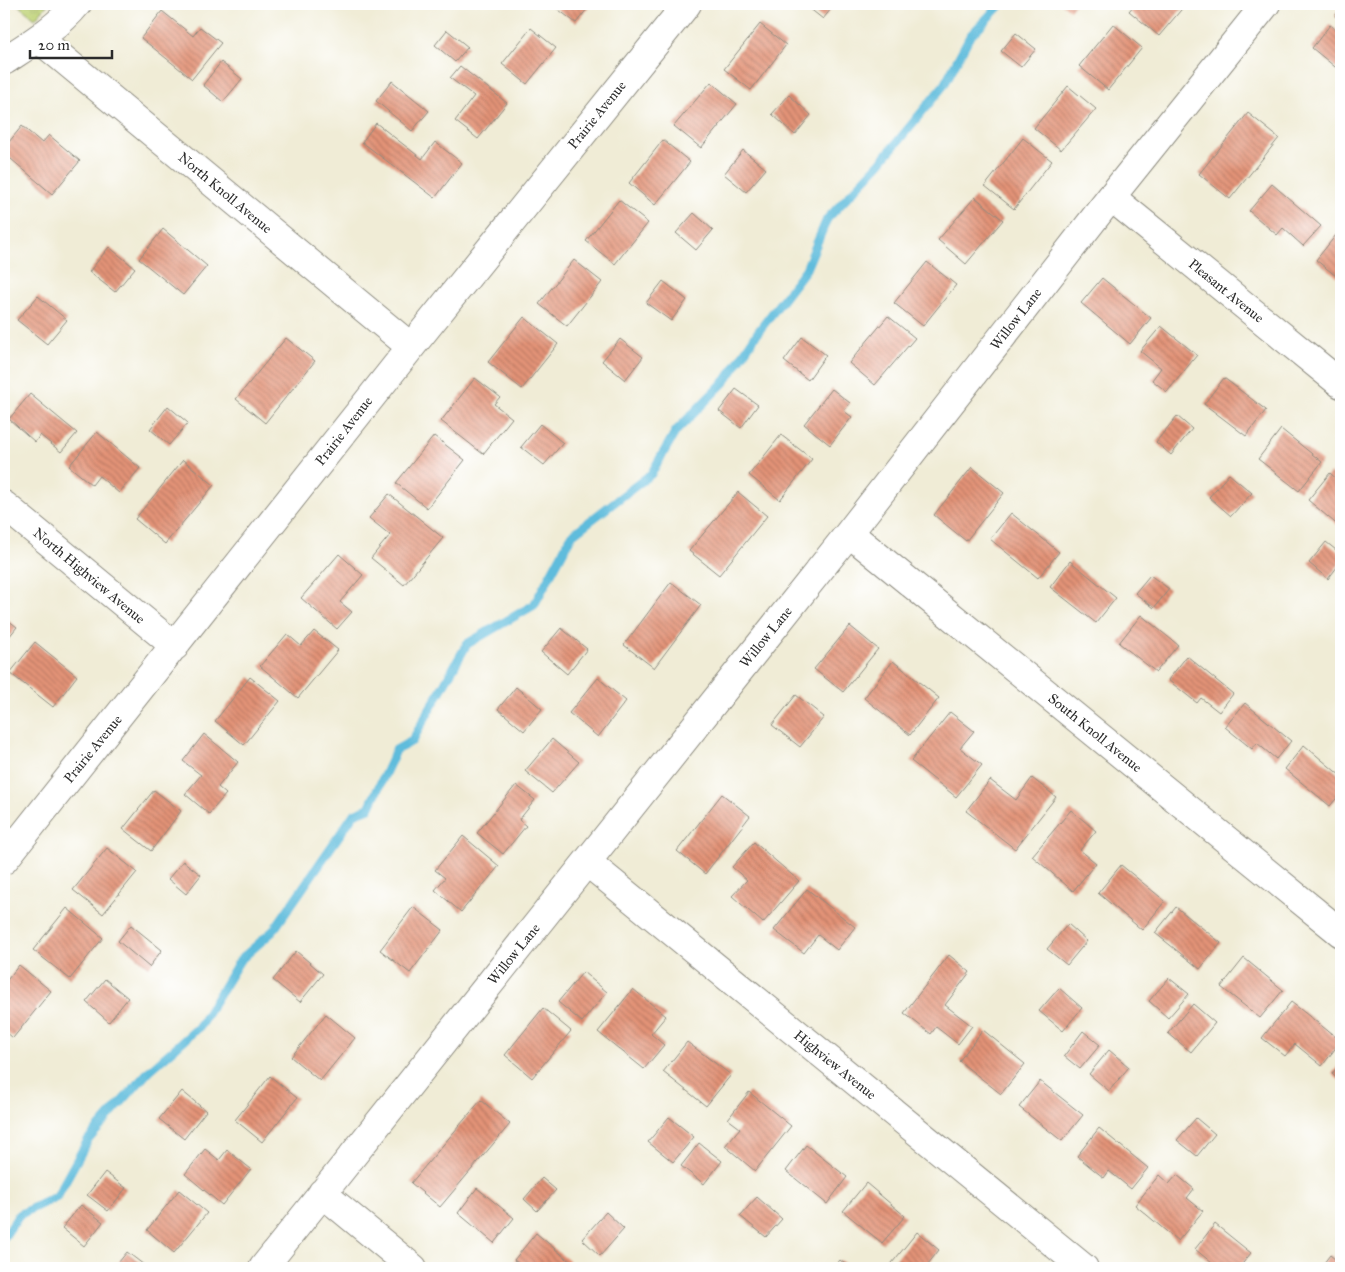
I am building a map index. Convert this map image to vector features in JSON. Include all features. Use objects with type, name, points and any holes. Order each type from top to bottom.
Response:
[{"type":"street","points":[[4,60],[39,39],[77,4]]},
{"type":"street","name":"Prairie Avenue","points":[[4,860],[411,347],[687,4]]},
{"type":"street","name":"Willow Lane","points":[[263,1268],[849,533],[1111,197],[1266,4]]},
{"type":"street","name":"North Knoll Avenue","points":[[39,39],[411,347]]},
{"type":"street","name":"Pleasant Avenue","points":[[1111,197],[1341,384]]},
{"type":"street","name":"North Highview Avenue","points":[[4,506],[174,646]]},
{"type":"street","name":"South Knoll Avenue","points":[[849,533],[1341,933]]},
{"type":"street","name":"Highview Avenue","points":[[587,862],[1084,1268]]},
{"type":"street","points":[[322,1193],[413,1268]]},
{"type":"green space","points":[[17,4],[48,4],[35,19]]},
{"type":"building","points":[[551,4],[591,4],[576,23]]},
{"type":"building","points":[[804,4],[835,4],[823,19]]},
{"type":"building","points":[[1062,4],[1075,4],[1070,10]]},
{"type":"building","points":[[1135,4],[1186,4],[1159,36],[1129,11]]},
{"type":"building","points":[[1341,8],[1341,21],[1335,16]]},
{"type":"building","points":[[162,11],[193,36],[200,27],[221,43],[192,79],[141,38]]},
{"type":"building","points":[[760,24],[786,45],[751,90],[724,69]]},
{"type":"building","points":[[1113,24],[1142,48],[1108,90],[1079,66]]},
{"type":"building","points":[[1330,25],[1341,34],[1340,71],[1312,48]]},
{"type":"building","points":[[531,28],[556,48],[527,84],[502,64]]},
{"type":"building","points":[[447,30],[468,47],[455,62],[435,45]]},
{"type":"building","points":[[1016,33],[1036,49],[1021,67],[1001,51]]},
{"type":"building","points":[[221,62],[242,79],[223,102],[203,85]]},
{"type":"building","points":[[460,66],[507,103],[478,139],[455,121],[474,96],[450,78]]},
{"type":"building","points":[[392,81],[429,111],[412,131],[376,101]]},
{"type":"building","points":[[711,82],[737,104],[701,148],[674,126]]},
{"type":"building","points":[[1068,86],[1096,109],[1061,150],[1034,128]]},
{"type":"building","points":[[789,95],[811,115],[795,135],[772,114]]},
{"type":"building","points":[[1248,113],[1279,138],[1230,199],[1199,174]]},
{"type":"building","points":[[376,123],[422,159],[435,142],[462,163],[435,198],[362,142]]},
{"type":"building","points":[[22,126],[42,143],[49,135],[80,161],[52,194],[4,153],[4,148]]},
{"type":"building","points":[[1023,138],[1052,161],[1014,209],[985,186]]},
{"type":"building","points":[[663,140],[690,162],[655,205],[629,183]]},
{"type":"building","points":[[743,150],[766,169],[746,192],[724,174]]},
{"type":"building","points":[[1272,184],[1321,226],[1303,246],[1283,228],[1277,235],[1249,211]]},
{"type":"building","points":[[975,197],[1003,220],[966,264],[938,240]]},
{"type":"building","points":[[619,200],[648,223],[615,264],[586,241]]},
{"type":"building","points":[[694,213],[713,230],[696,250],[676,233]]},
{"type":"building","points":[[163,229],[207,266],[183,295],[139,259]]},
{"type":"building","points":[[1336,235],[1341,239],[1341,280],[1316,260]]},
{"type":"building","points":[[109,247],[135,268],[115,292],[89,272]]},
{"type":"building","points":[[574,260],[602,282],[567,326],[539,304]]},
{"type":"building","points":[[927,262],[956,285],[923,326],[894,303]]},
{"type":"building","points":[[1102,278],[1151,318],[1130,344],[1081,303]]},
{"type":"building","points":[[663,281],[687,300],[671,321],[646,303]]},
{"type":"building","points":[[38,296],[67,320],[47,344],[17,320]]},
{"type":"building","points":[[888,316],[915,338],[875,385],[849,363]]},
{"type":"building","points":[[524,317],[558,344],[522,389],[488,362]]},
{"type":"building","points":[[1161,326],[1197,355],[1167,392],[1152,380],[1161,368],[1140,351]]},
{"type":"building","points":[[802,337],[826,355],[808,380],[784,361]]},
{"type":"building","points":[[286,338],[315,361],[265,423],[236,399]]},
{"type":"building","points":[[620,339],[643,357],[625,380],[602,361]]},
{"type":"building","points":[[4,365],[9,369],[4,375]]},
{"type":"building","points":[[475,378],[500,397],[494,404],[512,418],[483,454],[441,421]]},
{"type":"building","points":[[1224,378],[1266,410],[1246,436],[1204,404]]},
{"type":"building","points":[[736,389],[758,405],[741,428],[719,411]]},
{"type":"building","points":[[832,389],[850,403],[844,411],[852,417],[830,445],[804,424]]},
{"type":"building","points":[[30,394],[77,433],[61,452],[40,435],[35,442],[9,419]]},
{"type":"building","points":[[168,406],[188,423],[169,445],[150,429]]},
{"type":"building","points":[[1177,416],[1192,429],[1171,455],[1156,442]]},
{"type":"building","points":[[540,424],[563,443],[544,465],[521,447]]},
{"type":"building","points":[[1281,429],[1322,462],[1299,491],[1258,459]]},
{"type":"building","points":[[97,432],[140,468],[119,493],[99,476],[92,485],[69,466]]},
{"type":"building","points":[[781,435],[812,459],[780,500],[749,475]]},
{"type":"building","points":[[434,436],[465,460],[427,508],[396,483]]},
{"type":"building","points":[[183,460],[214,485],[165,544],[135,519]]},
{"type":"building","points":[[972,467],[1004,493],[966,541],[934,515]]},
{"type":"building","points":[[1330,473],[1341,483],[1341,528],[1308,500]]},
{"type":"building","points":[[1229,474],[1252,493],[1231,516],[1209,497]]},
{"type":"building","points":[[738,492],[767,516],[719,575],[689,551]]},
{"type":"building","points":[[389,494],[443,538],[404,585],[371,558],[390,535],[369,518]]},
{"type":"building","points":[[1011,513],[1059,552],[1038,578],[990,539]]},
{"type":"building","points":[[1326,542],[1341,554],[1341,562],[1328,579],[1309,563]]},
{"type":"building","points":[[339,554],[363,575],[340,602],[352,612],[337,629],[301,598]]},
{"type":"building","points":[[1070,561],[1116,598],[1096,623],[1050,587]]},
{"type":"building","points":[[1150,575],[1169,589],[1154,608],[1135,593]]},
{"type":"building","points":[[671,582],[701,605],[654,668],[624,645]]},
{"type":"building","points":[[1141,615],[1178,645],[1156,672],[1119,643]]},
{"type":"building","points":[[4,617],[17,627],[4,643]]},
{"type":"building","points":[[850,626],[878,649],[843,692],[814,669]]},
{"type":"building","points":[[561,628],[587,649],[567,674],[541,652]]},
{"type":"building","points":[[314,631],[338,650],[298,698],[260,666],[287,634],[301,646]]},
{"type":"building","points":[[35,642],[77,676],[53,707],[10,673]]},
{"type":"building","points":[[1187,656],[1233,694],[1219,712],[1201,698],[1197,703],[1168,680]]},
{"type":"building","points":[[893,661],[939,698],[910,735],[864,698]]},
{"type":"building","points":[[250,677],[280,701],[244,745],[215,721]]},
{"type":"building","points":[[598,678],[626,701],[598,737],[569,713]]},
{"type":"building","points":[[516,687],[542,709],[524,731],[498,709]]},
{"type":"building","points":[[796,695],[824,717],[800,747],[772,725]]},
{"type":"building","points":[[1245,703],[1291,741],[1276,759],[1257,743],[1252,749],[1225,727]]},
{"type":"building","points":[[950,712],[974,731],[960,748],[982,765],[956,797],[911,761]]},
{"type":"building","points":[[204,734],[238,762],[218,787],[226,794],[209,814],[185,794],[201,775],[183,761]]},
{"type":"building","points":[[552,739],[579,762],[552,793],[525,771]]},
{"type":"building","points":[[1304,745],[1341,776],[1341,793],[1330,806],[1285,769]]},
{"type":"building","points":[[1032,778],[1056,797],[1015,849],[966,811],[990,780],[1016,800]]},
{"type":"building","points":[[516,785],[535,800],[519,820],[526,826],[503,854],[477,833]]},
{"type":"building","points":[[154,790],[181,811],[151,851],[123,829]]},
{"type":"building","points":[[722,794],[750,816],[705,874],[677,851]]},
{"type":"building","points":[[1071,810],[1096,831],[1080,850],[1096,863],[1073,891],[1032,856]]},
{"type":"building","points":[[463,836],[499,866],[461,912],[435,890],[445,878],[435,870]]},
{"type":"building","points":[[754,842],[799,881],[763,923],[732,896],[747,880],[732,867]]},
{"type":"building","points":[[107,848],[137,872],[103,914],[73,890]]},
{"type":"building","points":[[183,861],[201,875],[186,894],[168,879]]},
{"type":"building","points":[[1121,865],[1165,901],[1142,930],[1098,893]]},
{"type":"building","points":[[807,889],[855,927],[837,950],[818,935],[804,953],[774,930]]},
{"type":"building","points":[[413,907],[443,930],[410,973],[380,950]]},
{"type":"building","points":[[1176,907],[1221,943],[1200,969],[1155,933]]},
{"type":"building","points":[[67,908],[103,938],[70,979],[33,950]]},
{"type":"building","points":[[1068,924],[1087,941],[1067,965],[1047,949]]},
{"type":"building","points":[[131,925],[162,950],[149,967],[118,941]]},
{"type":"building","points":[[296,951],[323,974],[300,1002],[273,980]]},
{"type":"building","points":[[949,955],[970,972],[945,1005],[972,1026],[958,1044],[936,1027],[931,1034],[904,1013]]},
{"type":"building","points":[[1244,958],[1283,990],[1260,1018],[1221,987]]},
{"type":"building","points":[[19,965],[51,991],[13,1038],[4,1030],[4,984]]},
{"type":"building","points":[[583,972],[607,992],[582,1022],[558,1002]]},
{"type":"building","points":[[1169,978],[1189,994],[1168,1018],[1149,1001]]},
{"type":"building","points":[[105,979],[128,998],[109,1022],[86,1002]]},
{"type":"building","points":[[1059,988],[1082,1008],[1063,1031],[1039,1011]]},
{"type":"building","points":[[633,989],[666,1016],[651,1034],[664,1045],[644,1069],[598,1032]]},
{"type":"building","points":[[1291,1002],[1341,1041],[1322,1066],[1295,1044],[1285,1056],[1262,1038]]},
{"type":"building","points":[[1193,1004],[1215,1023],[1191,1052],[1168,1033]]},
{"type":"building","points":[[543,1008],[571,1031],[532,1078],[505,1055]]},
{"type":"building","points":[[326,1014],[355,1038],[320,1081],[291,1057]]},
{"type":"building","points":[[983,1030],[1025,1064],[1001,1094],[959,1061]]},
{"type":"building","points":[[1083,1031],[1100,1045],[1080,1069],[1064,1056]]},
{"type":"building","points":[[687,1042],[731,1075],[706,1106],[663,1072]]},
{"type":"building","points":[[1109,1050],[1129,1067],[1109,1091],[1089,1074]]},
{"type":"building","points":[[1341,1062],[1341,1082],[1332,1074]]},
{"type":"building","points":[[270,1076],[297,1098],[262,1142],[235,1120]]},
{"type":"building","points":[[1040,1081],[1083,1115],[1062,1141],[1019,1107]]},
{"type":"building","points":[[182,1091],[206,1111],[184,1139],[159,1119]]},
{"type":"building","points":[[749,1092],[791,1126],[755,1171],[725,1146],[740,1128],[728,1119]]},
{"type":"building","points":[[481,1100],[510,1124],[440,1207],[411,1183]]},
{"type":"building","points":[[669,1117],[694,1137],[673,1162],[648,1142]]},
{"type":"building","points":[[1196,1118],[1215,1134],[1197,1156],[1177,1140]]},
{"type":"building","points":[[1099,1128],[1148,1168],[1131,1189],[1109,1171],[1104,1178],[1077,1156]]},
{"type":"building","points":[[699,1143],[722,1161],[704,1184],[681,1166]]},
{"type":"building","points":[[806,1145],[847,1177],[827,1204],[786,1171]]},
{"type":"building","points":[[205,1149],[219,1160],[227,1150],[251,1169],[222,1205],[185,1174]]},
{"type":"building","points":[[105,1172],[126,1188],[108,1211],[87,1195]]},
{"type":"building","points":[[1159,1175],[1169,1184],[1177,1175],[1194,1189],[1187,1198],[1203,1211],[1178,1241],[1135,1205]]},
{"type":"building","points":[[542,1178],[556,1190],[537,1211],[524,1199]]},
{"type":"building","points":[[866,1183],[905,1216],[882,1243],[843,1211]]},
{"type":"building","points":[[477,1188],[514,1218],[494,1243],[458,1213]]},
{"type":"building","points":[[179,1190],[207,1213],[174,1253],[147,1230]]},
{"type":"building","points":[[757,1197],[782,1219],[766,1237],[740,1216]]},
{"type":"building","points":[[81,1205],[103,1222],[84,1246],[62,1228]]},
{"type":"building","points":[[606,1212],[624,1229],[600,1256],[582,1239]]},
{"type":"building","points":[[1215,1224],[1251,1253],[1239,1268],[1218,1268],[1195,1249]]},
{"type":"building","points":[[917,1232],[939,1250],[928,1264],[933,1268],[888,1268]]},
{"type":"building","points":[[536,1233],[573,1264],[569,1268],[524,1268],[514,1260]]},
{"type":"building","points":[[127,1252],[148,1268],[114,1268]]},
{"type":"building","points":[[1330,1255],[1341,1264],[1341,1268],[1320,1268]]},
{"type":"building","points":[[840,1260],[850,1268],[833,1268]]},
{"type":"waterway","points":[[4,1237],[19,1215],[57,1196],[88,1140],[149,1071],[200,1026],[240,960],[273,931],[354,814],[369,808],[396,750],[412,741],[467,644],[534,605],[572,535],[651,474],[676,431],[726,380],[758,332],[806,269],[827,219],[880,163],[944,85],[970,36],[1001,4]]}]
